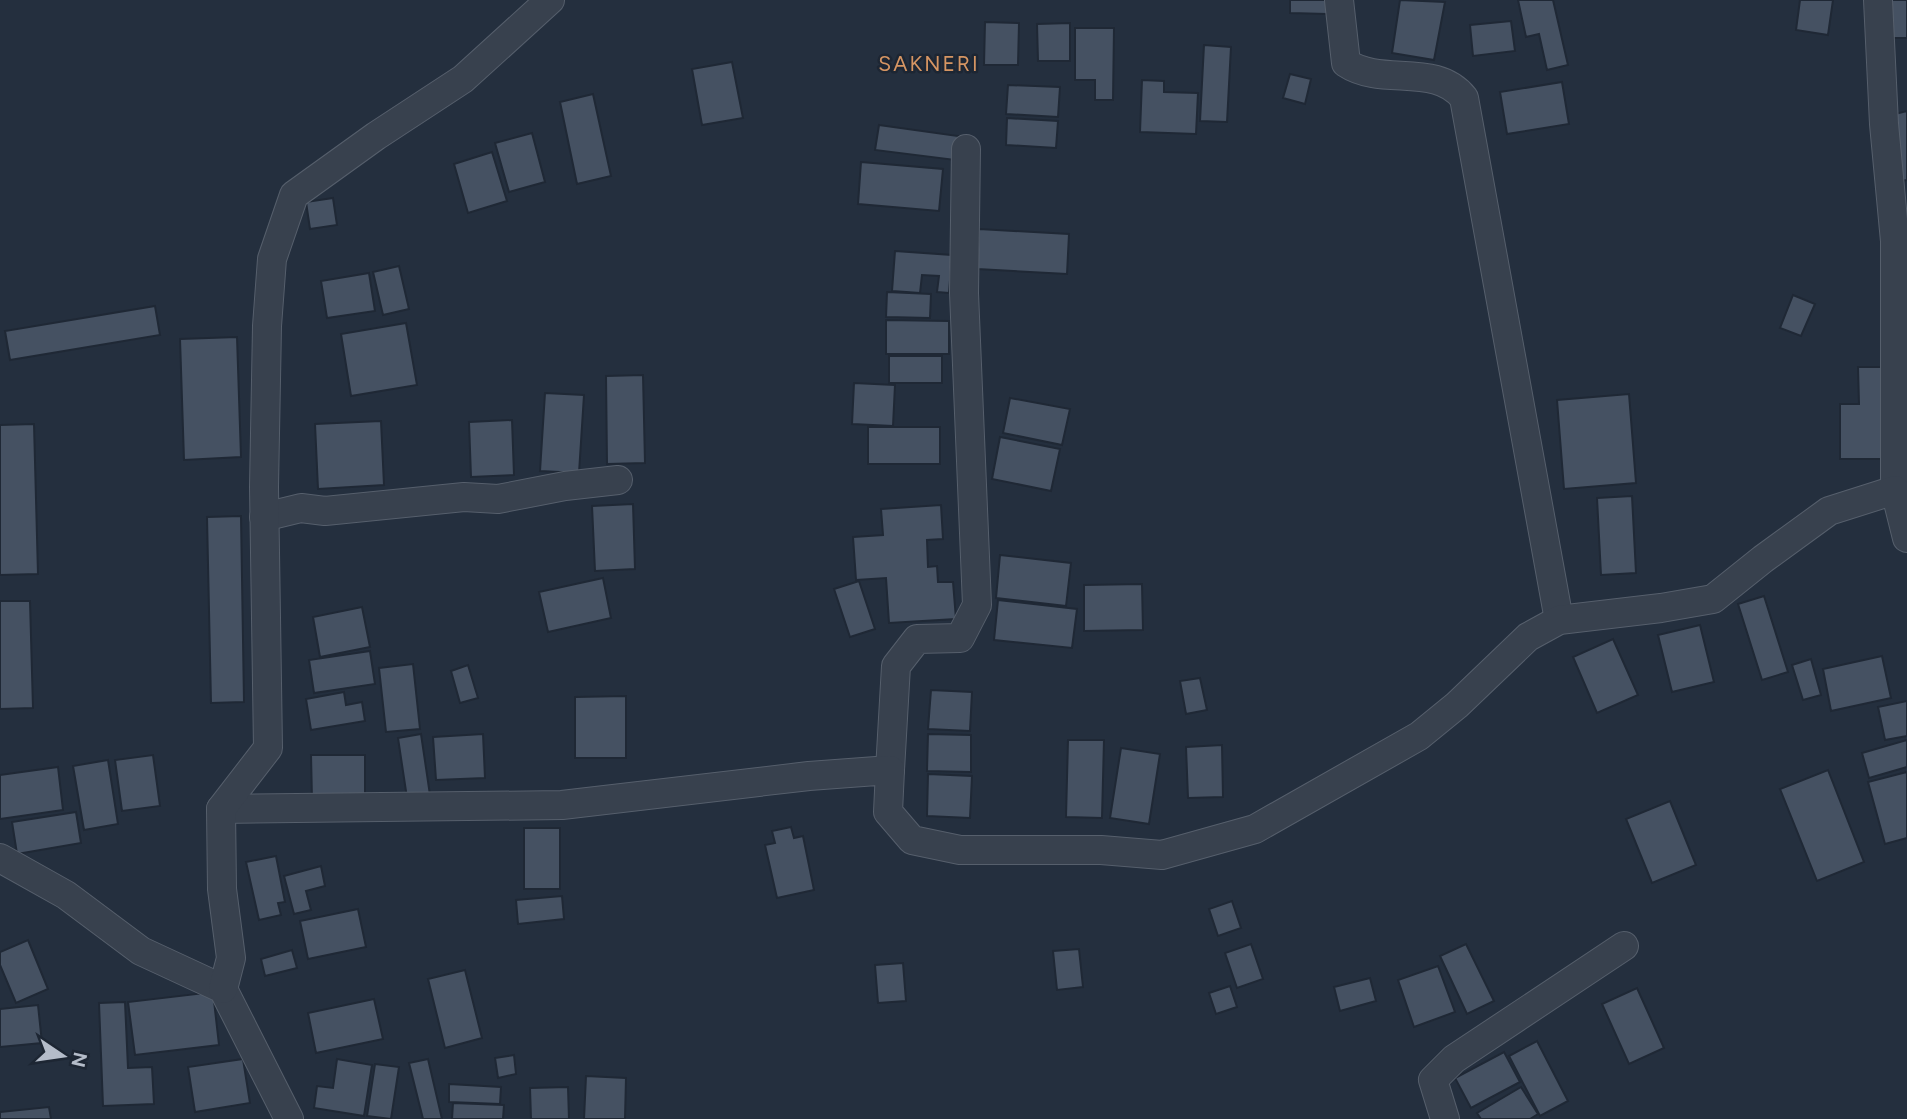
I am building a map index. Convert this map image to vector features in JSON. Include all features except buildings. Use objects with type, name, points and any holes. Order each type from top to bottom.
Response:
[{"type":"street","points":[[223,989],[231,958],[222,888],[220,809],[268,748],[264,517],[267,326],[272,259],[294,195],[376,136],[463,79],[550,0]]},
{"type":"street","points":[[1339,0],[1346,63],[1359,71],[1374,75],[1441,80],[1455,87],[1464,97],[1559,620]]},
{"type":"street","points":[[1878,0],[1884,124],[1895,241],[1895,490],[1907,538]]},
{"type":"street","points":[[966,149],[964,293],[977,605],[960,638],[917,639],[896,666],[888,812],[912,840],[960,850],[1101,850],[1161,855],[1255,829],[1419,736],[1457,705],[1528,637],[1559,620],[1713,599],[1829,511],[1895,490]]},
{"type":"street","points":[[264,517],[301,508],[325,511],[464,497],[498,499],[565,486],[618,480]]},
{"type":"street","points":[[220,809],[562,805],[809,776],[890,770]]},
{"type":"street","points":[[0,858],[66,895],[141,951],[223,989],[289,1119]]},
{"type":"street","points":[[1445,1119],[1433,1080],[1454,1059],[1624,946]]},
{"type":"district","name":"SAKNERI","points":[[929,63]]}]
